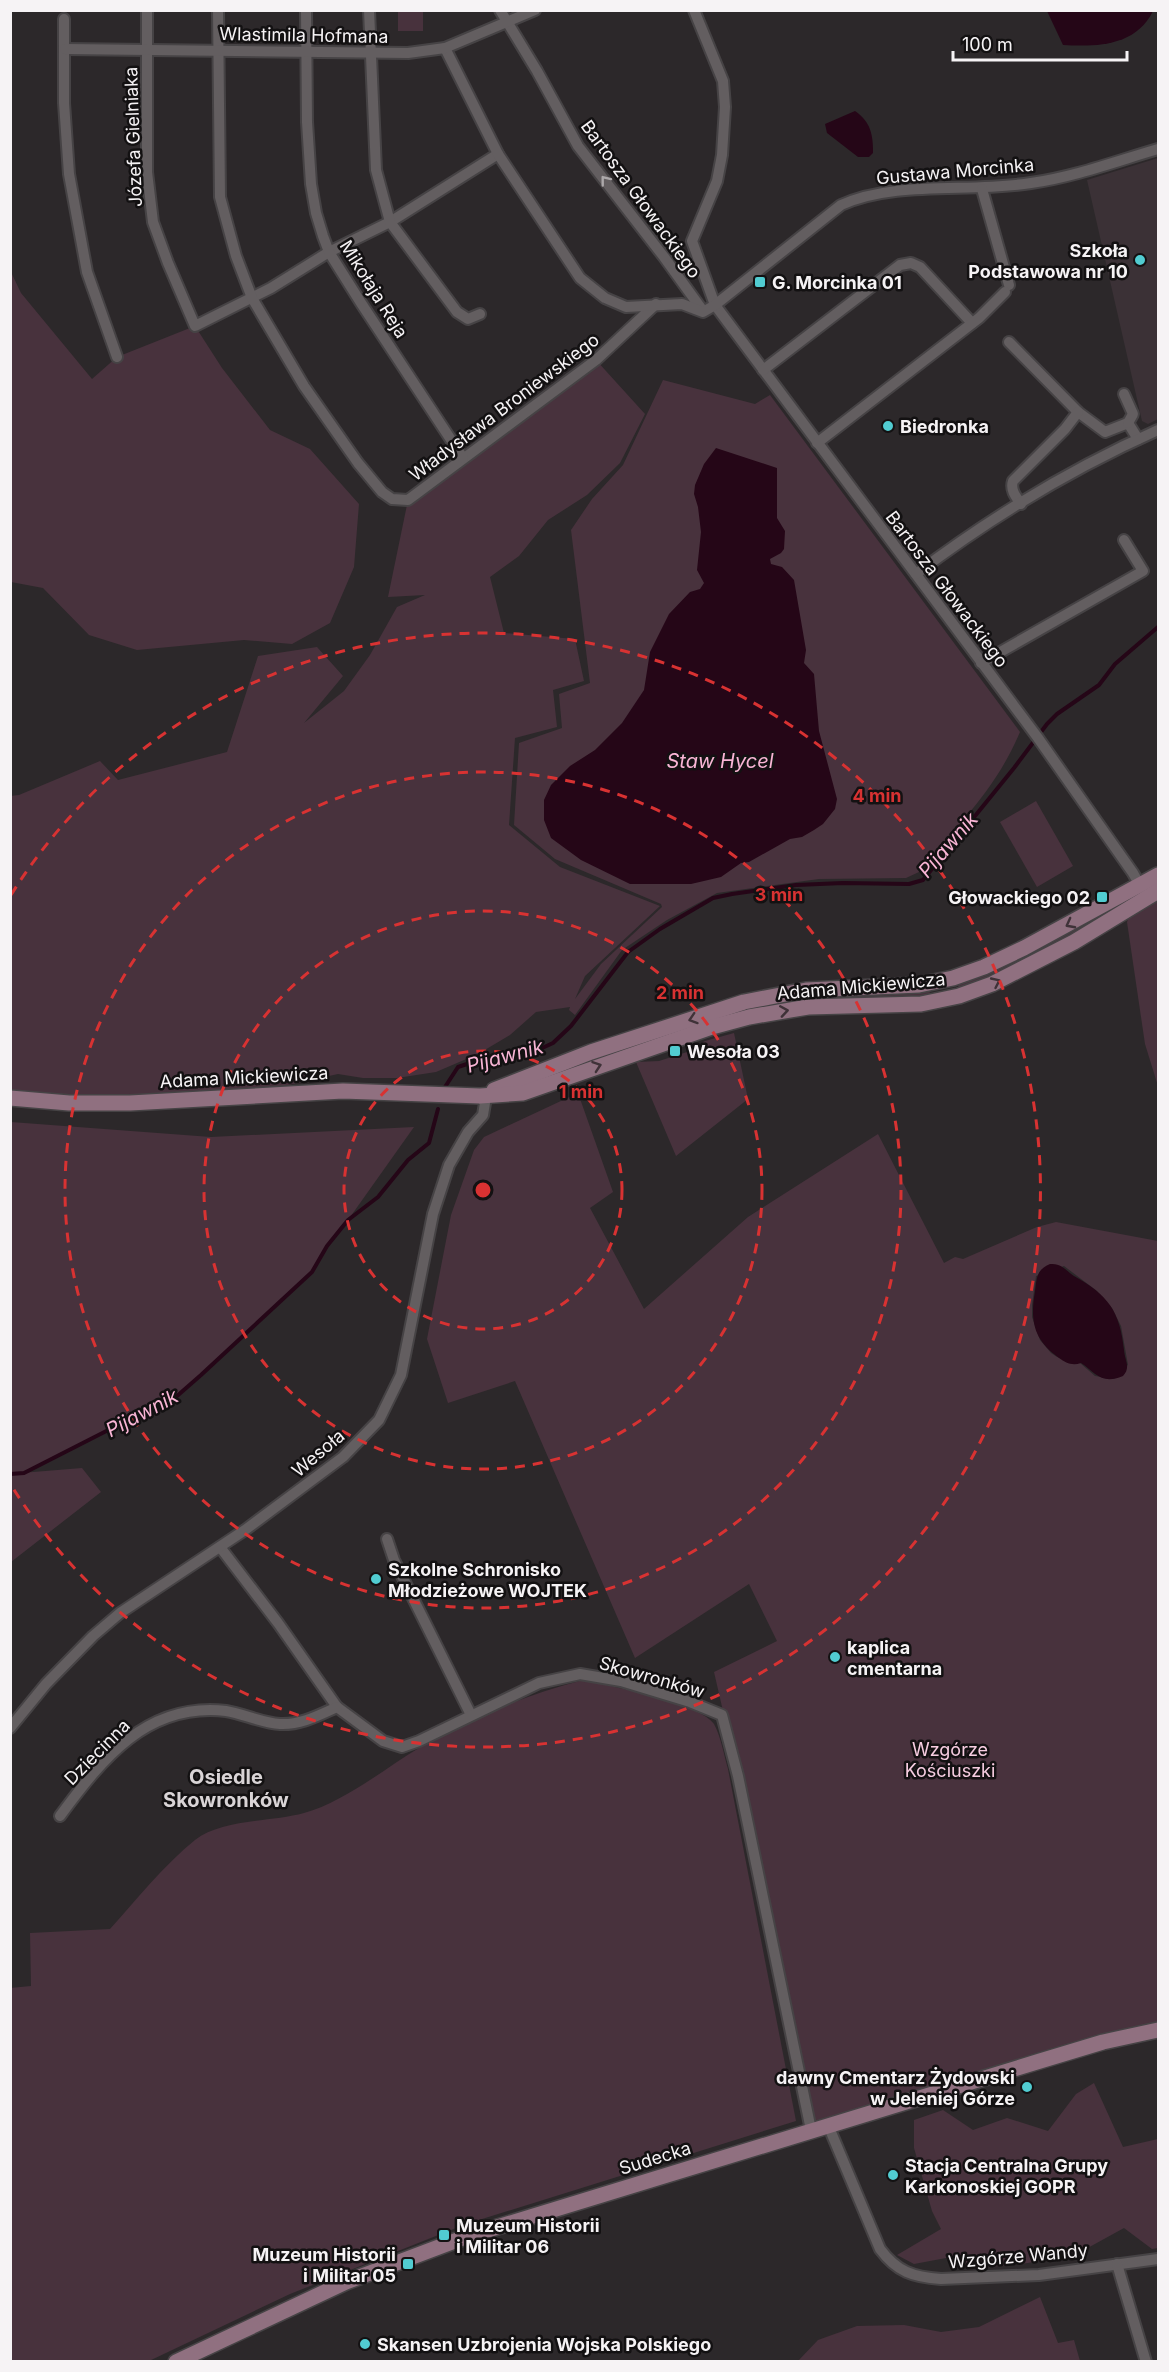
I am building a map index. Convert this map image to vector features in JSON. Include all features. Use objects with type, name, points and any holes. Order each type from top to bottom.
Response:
[{"type":"street","name":"Józefa Gielniaka","points":[[147,10],[147,172],[153,222],[195,326],[252,298]]},
{"type":"street","name":"Władysława Broniewskiego","points":[[218,10],[220,197],[236,256],[252,298],[304,386],[358,463],[382,492],[392,499],[408,500],[596,360],[656,304]]},
{"type":"street","name":"Mikołaja Reja","points":[[306,10],[310,184],[316,213],[329,252],[463,458]]},
{"type":"street","points":[[369,10],[376,170],[390,222],[457,312],[468,319],[480,314]]},
{"type":"street","name":"Bartosza Głowackiego","points":[[500,10],[537,70],[578,146],[664,257],[703,312]]},
{"type":"street","name":"Wlastimila Hofmana","points":[[65,49],[408,52],[445,48],[535,10]]},
{"type":"street","name":"Bartosza Głowackiego","points":[[694,10],[723,81],[725,107],[721,166],[692,241],[715,306],[1036,736],[1148,891]]},
{"type":"street","points":[[64,19],[65,114],[69,174],[87,272],[117,357]]},
{"type":"street","points":[[445,48],[498,154],[579,278],[605,298],[626,307],[682,304],[703,312]]},
{"type":"street","name":"Gustawa Morcinka","points":[[703,312],[715,306],[841,205],[860,197],[900,191],[982,189],[1031,183],[1158,149]]},
{"type":"street","points":[[252,298],[329,252],[390,222],[498,154]]},
{"type":"street","points":[[817,443],[972,323],[1007,289],[982,189]]},
{"type":"street","points":[[763,370],[900,265],[911,263],[920,267],[972,323]]},
{"type":"street","points":[[1009,342],[1078,412],[1105,432],[1128,423],[1133,414],[1124,394]]},
{"type":"street","points":[[1021,504],[1014,495],[1011,486],[1013,481],[1065,429],[1078,412]]},
{"type":"street","points":[[1128,423],[1138,439]]},
{"type":"street","points":[[916,574],[1021,504],[1090,464],[1158,430]]},
{"type":"street","points":[[981,663],[1143,572],[1125,540]]},
{"type":"street","name":"Adama Mickiewicza","points":[[10,1098],[69,1103],[110,1103],[224,1099],[343,1091],[480,1096],[523,1093],[596,1066],[749,1017],[808,1007],[921,1004],[959,996],[992,984],[1074,942],[1148,891],[1158,875]]},
{"type":"street","name":"Wesoła","points":[[10,1728],[45,1684],[93,1636],[120,1613],[220,1547],[344,1457],[379,1420],[401,1375],[433,1214],[449,1165],[468,1132],[483,1115],[485,1103],[480,1096]]},
{"type":"street","points":[[387,1539],[393,1560],[471,1715]]},
{"type":"street","name":"Skowronków","points":[[220,1547],[278,1623],[337,1707],[384,1741],[402,1747],[539,1683],[580,1674],[621,1681],[690,1702],[722,1715],[738,1776],[811,2130]]},
{"type":"street","name":"Dziecinna","points":[[60,1816],[102,1764],[128,1739],[151,1723],[174,1714],[200,1710],[228,1712],[280,1724],[303,1721],[337,1707]]},
{"type":"street","name":"Sudecka","points":[[176,2361],[346,2282],[468,2236],[1103,2042],[1158,2030]]},
{"type":"street","name":"Wzgórze Wandy","points":[[828,2126],[880,2249],[900,2270],[928,2278],[941,2279],[1039,2275],[1158,2259]]},
{"type":"street","points":[[1118,2264],[1146,2361]]},
{"type":"shaded area","points":[[1158,158],[1158,419],[1148,424],[1142,421],[1087,180]]},
{"type":"green space","points":[[398,11],[423,11],[423,31],[398,31]]},
{"type":"green space","points":[[10,270],[21,293],[92,379],[117,357],[195,326],[222,368],[270,430],[310,449],[359,504],[354,567],[330,623],[292,644],[244,640],[137,650],[89,635],[43,588],[11,582]]},
{"type":"green space","points":[[596,360],[645,414],[620,463],[587,495],[548,520],[519,556],[490,577],[504,633],[575,639],[584,681],[553,690],[557,727],[515,738],[509,825],[560,867],[660,906],[585,976],[575,999],[601,964],[662,907],[661,904],[555,859],[514,825],[519,743],[562,728],[559,694],[590,683],[571,530],[592,499],[623,465],[663,380],[755,404],[770,395],[1020,732],[999,772],[975,806],[919,872],[906,878],[819,879],[717,893],[667,920],[622,950],[575,1015],[569,1010],[570,1007],[536,1012],[510,1035],[478,1054],[436,1072],[397,1078],[363,1078],[338,1074],[224,1099],[11,1098],[10,796],[19,795],[100,761],[118,780],[227,752],[258,656],[317,647],[343,676],[304,723],[344,691],[370,655],[397,607],[425,595],[388,597],[408,500]]},
{"type":"green space","points":[[1036,801],[1073,866],[1037,887],[1000,822]]},
{"type":"green space","points":[[1158,896],[1158,1086],[1145,1044],[1127,922],[1132,908]]},
{"type":"green space","points":[[1125,900],[1128,905],[1083,932],[960,991],[957,982]]},
{"type":"green space","points":[[929,990],[931,996],[714,1017],[791,998]]},
{"type":"green space","points":[[734,1033],[748,1099],[676,1156],[636,1062],[659,1061],[687,1052],[705,1041]]},
{"type":"green space","name":"Wzgórze Kościuszki","points":[[578,1093],[613,1192],[590,1208],[644,1309],[748,1217],[878,1134],[944,1263],[955,1257],[963,1259],[1037,1227],[1056,1222],[1158,1241],[1158,2030],[811,2130],[738,1776],[714,1672],[777,1641],[749,1584],[635,1658],[515,1381],[448,1403],[427,1339],[451,1215],[474,1150],[484,1137]],"holes":[[[1064,1266],[1097,1291],[1112,1308],[1121,1326],[1128,1365],[1114,1379],[1095,1376],[1080,1363],[1057,1357],[1051,1353],[1040,1340],[1032,1317],[1036,1276]]]},
{"type":"green space","points":[[11,1122],[211,1137],[414,1127],[327,1246],[312,1272],[181,1393],[165,1404],[21,1473],[82,1468],[101,1492],[11,1562]]},
{"type":"green space","points":[[583,1680],[674,1703],[706,1717],[714,1724],[728,1769],[796,2121],[466,2224],[290,2294],[149,2361],[11,2362],[10,1988],[31,1986],[30,1933],[110,1929],[172,1860],[206,1833],[219,1828],[291,1816],[319,1808],[349,1793],[419,1748],[478,1717],[519,1700]]},
{"type":"green space","points":[[1094,2083],[1123,2147],[1158,2139],[1158,2248],[1152,2249],[1124,2228],[1084,2250],[1028,2263],[972,2269],[946,2258],[914,2264],[897,2255],[941,2229],[932,2211],[914,2148],[914,2120],[943,2110],[973,2130],[1007,2118],[1048,2131],[1076,2094]]},
{"type":"green space","points":[[1040,2297],[1058,2343],[1074,2340],[1080,2361],[798,2361],[818,2340],[857,2326],[904,2325],[941,2332],[979,2327]]},
{"type":"water","points":[[1047,11],[1153,11],[1146,23],[1126,38],[1102,44],[1076,46],[1063,45]]},
{"type":"water","points":[[855,111],[865,120],[870,129],[873,153],[869,157],[858,157],[827,133],[825,124]]},
{"type":"water","name":"Staw Hycel","points":[[716,448],[777,468],[777,518],[785,531],[784,549],[770,559],[771,564],[782,567],[794,580],[806,650],[804,663],[814,674],[819,731],[837,799],[835,809],[823,824],[802,837],[790,839],[749,862],[741,863],[721,877],[691,884],[630,884],[581,860],[551,838],[544,820],[544,800],[551,785],[570,766],[595,750],[622,723],[644,690],[650,652],[669,614],[690,592],[700,589],[704,583],[697,570],[701,532],[694,494],[695,485],[704,464]]},
{"type":"water","points":[[1050,1264],[1063,1267],[1096,1290],[1110,1306],[1122,1336],[1127,1367],[1123,1376],[1109,1379],[1099,1377],[1081,1363],[1067,1363],[1050,1351],[1039,1337],[1035,1329],[1033,1311],[1036,1282],[1040,1272]]},
{"type":"waterway","name":"Pijawnik","points":[[445,1087],[458,1067],[540,1049],[553,1043],[571,1026],[628,952],[660,929],[713,898],[796,885],[909,884],[923,880],[1047,724],[1057,714],[1099,685],[1115,664],[1158,627]]},
{"type":"waterway","name":"Pijawnik","points":[[10,1474],[24,1473],[124,1422],[169,1403],[312,1272],[327,1246],[348,1220],[378,1197],[408,1160],[429,1143],[438,1109]]},
{"type":"place","name":"Szkoła Podstawowa nr 10","points":[[1140,260]]},
{"type":"place","name":"G. Morcinka 01","points":[[760,282]]},
{"type":"place","name":"Biedronka","points":[[888,426]]},
{"type":"place","name":"Głowackiego 02","points":[[1102,897]]},
{"type":"place","name":"Wesoła 03","points":[[675,1051]]},
{"type":"place","name":"Szkolne Schronisko Młodzieżowe WOJTEK","points":[[376,1579]]},
{"type":"place","name":"kaplica cmentarna","points":[[835,1657]]},
{"type":"place","name":"dawny Cmentarz Żydowski w Jeleniej Górze","points":[[1027,2087]]},
{"type":"place","name":"Stacja Centralna Grupy Karkonoskiej GOPR","points":[[893,2175]]},
{"type":"place","name":"Muzeum Historii i Militar 06","points":[[444,2235]]},
{"type":"place","name":"Muzeum Historii i Militar 05","points":[[408,2264]]},
{"type":"place","name":"Skansen Uzbrojenia Wojska Polskiego","points":[[365,2344]]},
{"type":"district","name":"Osiedle Skowronków","points":[[226,1788]]}]
